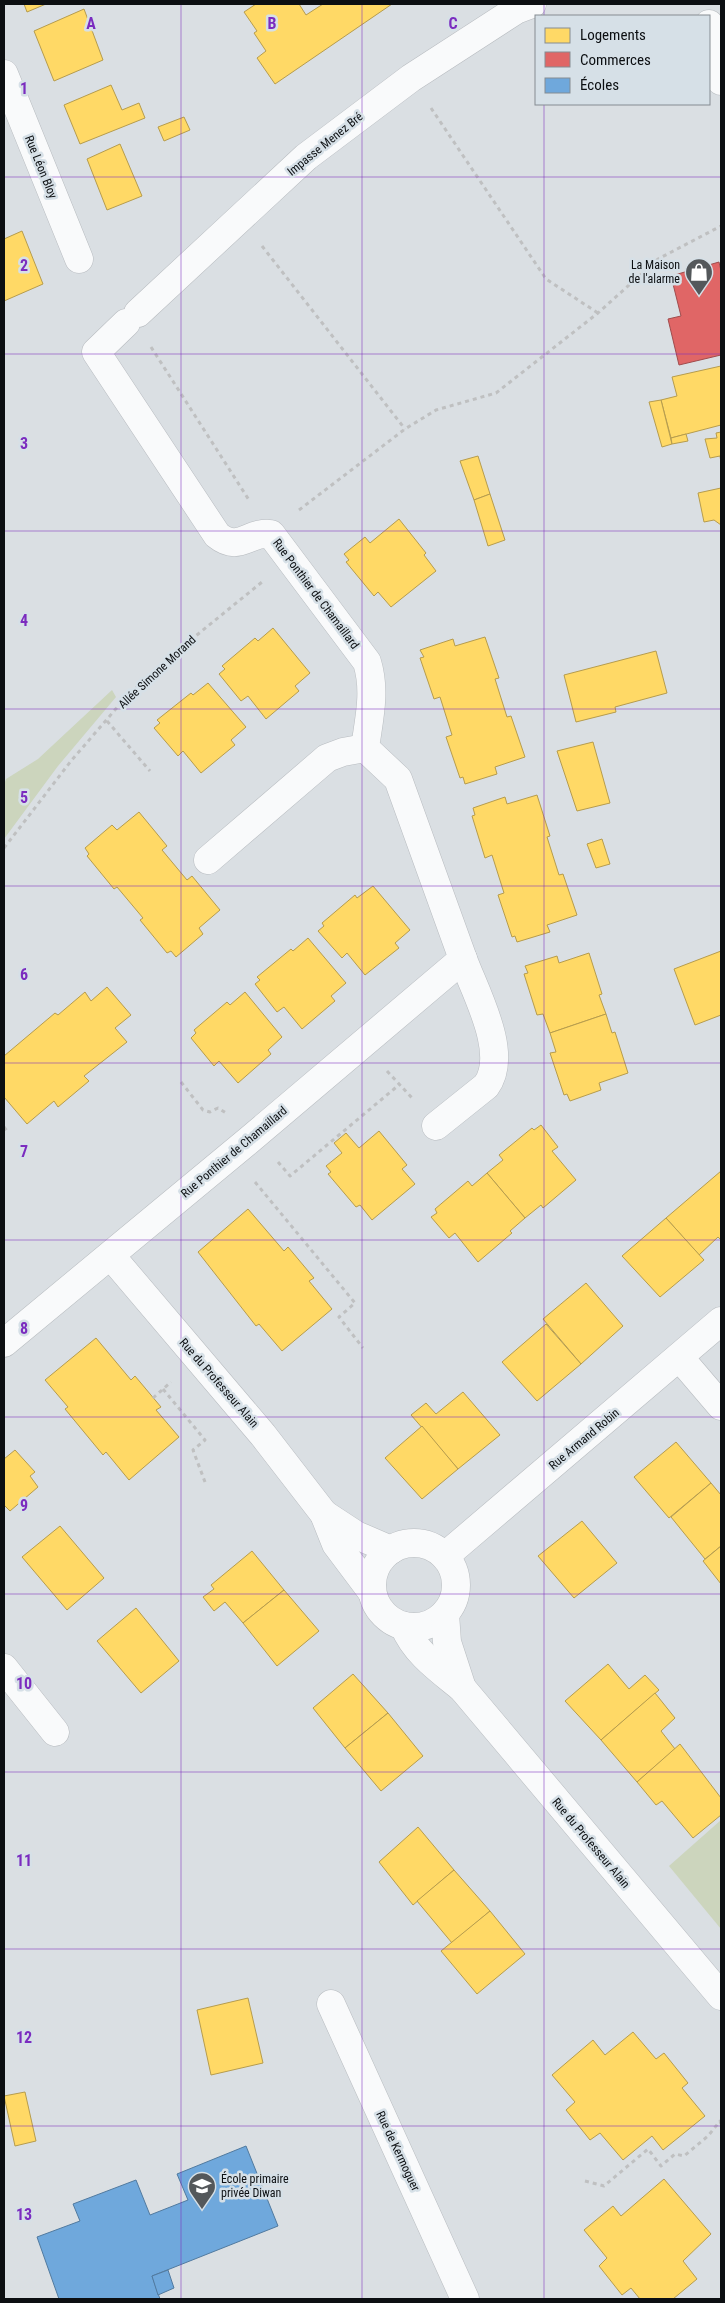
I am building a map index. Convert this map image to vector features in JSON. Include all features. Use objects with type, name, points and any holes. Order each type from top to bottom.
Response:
[{"type":"street","name":"Impasse Menez Bré","points":[[96,352],[306,157],[411,78],[516,10],[532,4]]},
{"type":"street","points":[[710,29],[721,81]]},
{"type":"street","name":"Rue Léon Bloy","points":[[4,74],[79,259]]},
{"type":"street","name":"Rue Ponthier de Chamaillard","points":[[96,352],[217,535],[229,543],[242,542],[257,534],[271,534],[367,662],[372,677],[373,690],[365,748]]},
{"type":"street","points":[[208,860],[327,758],[343,752],[365,748],[398,779],[462,959],[494,1042],[495,1063],[492,1078],[486,1086],[436,1126]]},
{"type":"street","name":"Rue Ponthier de Chamaillard","points":[[4,1343],[111,1256],[462,959]]},
{"type":"street","name":"Rue du Professeur Alain","points":[[111,1256],[263,1435],[324,1514],[336,1544],[354,1571],[372,1592]]},
{"type":"street","name":"Rue Armand Robin","points":[[445,1556],[680,1358],[721,1321]]},
{"type":"street","points":[[680,1358],[721,1406]]},
{"type":"street","name":"Rue du Professeur Alain","points":[[324,1514],[356,1535],[391,1550]]},
{"type":"street","points":[[419,1544],[436,1550],[445,1556],[455,1580],[455,1592],[452,1604],[445,1614],[426,1626],[404,1626],[392,1622],[382,1614],[372,1592],[375,1568],[391,1550],[402,1545],[419,1544]]},
{"type":"street","name":"Rue du Professeur Alain","points":[[445,1614],[447,1642],[462,1688]]},
{"type":"street","name":"Rue du Professeur Alain","points":[[404,1626],[409,1640],[426,1658],[462,1688],[721,1996]]},
{"type":"street","points":[[4,1668],[56,1732]]},
{"type":"street","name":"Rue de Kermoguer","points":[[330,2004],[466,2299]]},
{"type":"path","points":[[411,78],[546,279],[598,313]]},
{"type":"path","points":[[240,218],[404,429]]},
{"type":"path","points":[[148,342],[271,534],[404,429],[436,410],[496,393],[598,313],[658,258],[721,226]]},
{"type":"path","name":"Allée Simone Morand","points":[[4,848],[71,761],[127,696],[176,652],[290,560]]},
{"type":"path","points":[[107,721],[150,771]]},
{"type":"path","points":[[364,1043],[436,1126]]},
{"type":"path","points":[[180,1082],[203,1110],[210,1112],[218,1108],[226,1112],[245,1143],[355,1303],[339,1317],[363,1348]]},
{"type":"path","points":[[245,1143],[290,1176],[400,1084]]},
{"type":"path","points":[[4,1127],[7,1131]]},
{"type":"path","points":[[153,1398],[164,1388],[206,1440],[193,1450],[205,1482]]},
{"type":"path","points":[[585,2181],[604,2186],[648,2149],[661,2166],[675,2154],[684,2156],[708,2136],[720,2121],[721,2124]]},
{"type":"green space","points":[[112,690],[116,697],[58,766],[4,839],[4,785],[6,779],[38,759]]},
{"type":"green space","points":[[721,1820],[721,1929],[669,1866]]},
{"type":"building: Logements","points":[[24,4],[46,4],[27,12]]},
{"type":"building: Logements","points":[[256,4],[299,4],[306,15],[323,4],[392,4],[275,84],[257,58],[266,51],[254,33],[257,31],[244,12]]},
{"type":"building: Logements","points":[[84,9],[103,60],[54,81],[34,31]]},
{"type":"building: Logements","points":[[111,85],[122,110],[139,103],[145,118],[80,144],[64,105]]},
{"type":"building: Logements","points":[[184,117],[190,130],[164,141],[158,127]]},
{"type":"building: Logements","points":[[120,144],[142,196],[107,210],[87,159]]},
{"type":"building: Logements","points":[[22,231],[43,284],[4,301],[4,239]]},
{"type":"building: Logements","points":[[721,366],[721,425],[671,438],[661,400],[677,396],[672,377]]},
{"type":"building: Logements","points":[[661,400],[672,444],[662,447],[649,402]]},
{"type":"building: Logements","points":[[721,432],[721,463],[720,456],[710,458],[705,439],[717,438],[716,433]]},
{"type":"building: Logements","points":[[686,434],[688,441],[672,444],[671,438]]},
{"type":"building: Logements","points":[[478,456],[490,494],[474,500],[460,461]]},
{"type":"building: Logements","points":[[721,488],[721,525],[714,520],[704,522],[698,493]]},
{"type":"building: Logements","points":[[490,494],[505,540],[488,546],[474,500]]},
{"type":"building: Logements","points":[[399,519],[426,553],[424,555],[436,571],[391,607],[378,592],[374,596],[346,562],[349,560],[344,554],[365,537],[370,543]]},
{"type":"building: Logements","points":[[273,628],[310,673],[295,686],[299,691],[266,719],[248,696],[241,701],[219,674],[225,669],[222,666],[255,638],[258,641]]},
{"type":"building: Logements","points":[[485,637],[499,678],[495,679],[507,717],[511,716],[525,757],[495,767],[497,774],[465,784],[463,777],[460,778],[446,737],[452,735],[440,697],[434,699],[420,658],[424,657],[420,650],[453,639],[455,646]]},
{"type":"building: Logements","points":[[656,651],[667,693],[615,707],[616,712],[576,722],[564,675]]},
{"type":"building: Logements","points":[[208,683],[246,727],[231,740],[235,745],[201,773],[183,751],[178,756],[154,728],[160,723],[157,720],[191,693],[193,695]]},
{"type":"building: Logements","points":[[593,742],[610,803],[577,811],[557,751]]},
{"type":"building: Logements","points":[[537,795],[550,836],[547,837],[559,875],[563,874],[577,915],[547,925],[550,932],[517,942],[515,936],[512,937],[498,895],[504,893],[492,855],[485,858],[472,816],[475,815],[473,808],[505,797],[507,804]]},
{"type":"building: Logements","points":[[139,812],[167,846],[162,850],[187,880],[192,876],[220,910],[199,928],[203,934],[176,957],[171,951],[167,953],[140,920],[143,918],[117,887],[114,889],[87,856],[89,854],[85,848],[112,825],[117,830]]},
{"type":"building: Logements","points":[[602,839],[610,864],[596,868],[587,844]]},
{"type":"building: Logements","points":[[373,886],[410,930],[395,943],[399,948],[365,975],[347,953],[342,958],[318,931],[324,926],[322,923],[355,895],[357,898]]},
{"type":"building: Logements","points":[[308,938],[346,983],[331,996],[335,1001],[302,1029],[284,1007],[277,1012],[255,984],[260,980],[257,977],[291,949],[293,951]]},
{"type":"building: Logements","points":[[721,951],[721,1015],[695,1025],[674,969]]},
{"type":"building: Logements","points":[[589,953],[602,994],[599,995],[606,1014],[550,1033],[543,1014],[537,1015],[524,974],[528,973],[525,966],[557,956],[559,963]]},
{"type":"building: Logements","points":[[107,987],[131,1015],[115,1028],[127,1042],[84,1076],[89,1081],[58,1107],[54,1101],[27,1124],[4,1097],[4,1056],[55,1013],[58,1015],[85,992],[91,1001]]},
{"type":"building: Logements","points":[[245,992],[282,1037],[268,1050],[271,1054],[238,1083],[219,1061],[214,1066],[191,1038],[196,1033],[194,1030],[227,1002],[230,1005]]},
{"type":"building: Logements","points":[[606,1014],[612,1033],[615,1032],[628,1073],[599,1083],[601,1090],[570,1101],[567,1094],[564,1095],[550,1053],[556,1052],[550,1033]]},
{"type":"building: Logements","points":[[541,1125],[558,1147],[552,1151],[576,1180],[543,1208],[541,1205],[525,1218],[487,1173],[503,1160],[499,1155],[532,1128],[534,1130]]},
{"type":"building: Logements","points":[[379,1131],[407,1165],[402,1169],[415,1184],[372,1220],[360,1205],[356,1207],[328,1174],[331,1172],[326,1166],[342,1153],[334,1143],[346,1133],[359,1148]]},
{"type":"building: Logements","points":[[721,1171],[721,1240],[718,1237],[699,1255],[666,1218]]},
{"type":"building: Logements","points":[[487,1173],[525,1218],[510,1231],[512,1233],[478,1262],[455,1233],[449,1238],[431,1217],[437,1213],[435,1209],[468,1181],[472,1186]]},
{"type":"building: Logements","points":[[248,1209],[284,1251],[288,1247],[314,1278],[309,1281],[332,1309],[282,1351],[259,1324],[256,1326],[198,1252]]},
{"type":"building: Logements","points":[[666,1218],[704,1260],[660,1297],[622,1256]]},
{"type":"building: Logements","points":[[586,1283],[623,1326],[581,1364],[543,1319]]},
{"type":"building: Logements","points":[[546,1324],[581,1364],[537,1401],[502,1362]]},
{"type":"building: Logements","points":[[96,1338],[131,1380],[135,1376],[161,1407],[156,1410],[179,1437],[129,1480],[106,1452],[103,1455],[65,1409],[68,1407],[45,1380]]},
{"type":"building: Logements","points":[[463,1392],[500,1435],[458,1469],[411,1415],[426,1403],[436,1414]]},
{"type":"building: Logements","points":[[422,1426],[458,1469],[422,1499],[385,1458]]},
{"type":"building: Logements","points":[[676,1442],[711,1483],[669,1518],[634,1477]]},
{"type":"building: Logements","points":[[15,1450],[35,1472],[30,1476],[38,1487],[10,1511],[4,1505],[4,1459]]},
{"type":"building: Logements","points":[[711,1483],[721,1495],[721,1546],[705,1559],[671,1517]]},
{"type":"building: Logements","points":[[582,1521],[617,1563],[574,1598],[538,1556]]},
{"type":"building: Logements","points":[[60,1526],[104,1578],[67,1610],[22,1557]]},
{"type":"building: Logements","points":[[721,1546],[721,1584],[703,1561]]},
{"type":"building: Logements","points":[[252,1551],[284,1590],[243,1623],[225,1602],[214,1611],[203,1597],[214,1589],[211,1585]]},
{"type":"building: Logements","points":[[284,1590],[319,1631],[277,1666],[243,1623]]},
{"type":"building: Logements","points":[[136,1608],[179,1661],[141,1693],[97,1641]]},
{"type":"building: Logements","points":[[608,1664],[629,1689],[645,1675],[659,1690],[601,1740],[565,1701]]},
{"type":"building: Logements","points":[[353,1674],[388,1713],[345,1748],[313,1708]]},
{"type":"building: Logements","points":[[655,1693],[675,1718],[661,1731],[675,1749],[637,1782],[601,1740]]},
{"type":"building: Logements","points":[[388,1713],[423,1756],[381,1791],[345,1748]]},
{"type":"building: Logements","points":[[680,1744],[721,1798],[721,1815],[693,1838],[662,1801],[656,1805],[637,1782]]},
{"type":"building: Logements","points":[[418,1827],[454,1870],[413,1905],[379,1862]]},
{"type":"building: Logements","points":[[454,1870],[490,1911],[452,1943],[417,1901]]},
{"type":"building: Logements","points":[[490,1911],[525,1954],[477,1994],[441,1951]]},
{"type":"building: Logements","points":[[248,1998],[263,2063],[211,2075],[197,2010]]},
{"type":"building: Logements","points":[[633,2032],[656,2059],[664,2053],[688,2083],[682,2088],[705,2116],[663,2150],[652,2136],[623,2160],[600,2133],[590,2140],[566,2110],[575,2102],[552,2075],[593,2040],[605,2055]]},
{"type":"building: Logements","points":[[25,2092],[36,2141],[15,2146],[4,2096]]},
{"type":"building: Logements","points":[[664,2179],[711,2234],[683,2261],[697,2279],[673,2299],[640,2299],[631,2288],[622,2295],[599,2266],[607,2258],[584,2230],[613,2206],[621,2216]]},
{"type":"building: Commerces","name":"La Maison de l'alarme","points":[[719,262],[721,271],[721,355],[679,365],[668,319],[681,316],[671,276]]},
{"type":"building: Écoles","points":[[246,2146],[278,2226],[152,2276],[160,2299],[59,2299],[37,2237],[80,2221],[73,2204],[136,2180],[150,2215],[188,2200],[177,2174]]},
{"type":"building: Écoles","points":[[168,2270],[174,2288],[158,2295],[152,2276]]},
{"type":"place","name":"La Maison de l'alarme","points":[[699,296]]},
{"type":"place","name":"École primaire privée Diwan","points":[[202,2210]]}]
